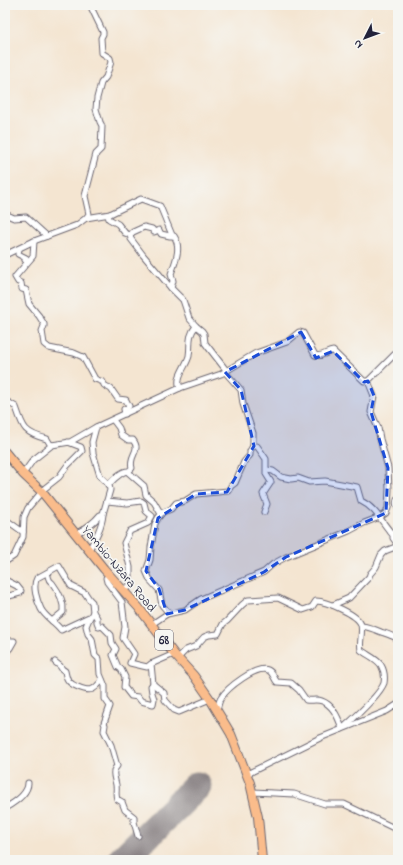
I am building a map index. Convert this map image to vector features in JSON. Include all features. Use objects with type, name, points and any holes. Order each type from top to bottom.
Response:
[{"type":"main road","name":"Yambio-Nzara Road","points":[[6,456],[22,474],[42,492],[88,550],[152,624],[176,656],[194,676],[217,710],[237,747],[253,792],[259,823],[262,860]]},
{"type":"street","points":[[5,255],[34,241],[77,225],[89,214],[85,196],[96,154],[101,150],[102,142],[102,126],[96,109],[97,95],[101,83],[106,77],[111,62],[110,58],[102,53],[101,38],[103,32],[90,9],[90,5]]},
{"type":"street","points":[[86,218],[110,214],[141,199],[160,206],[172,235],[176,239],[178,254],[176,263],[171,272],[173,281],[171,288]]},
{"type":"street","points":[[5,214],[14,218],[26,217],[47,236]]},
{"type":"street","points":[[110,214],[108,216],[109,219],[118,224],[125,233],[130,235],[132,240],[171,288],[183,300],[189,318],[204,334],[205,343],[226,370],[225,372],[241,390],[243,404],[253,433],[253,446],[250,450],[250,455],[244,462],[235,483],[228,492],[196,494],[185,501],[176,503],[171,509],[161,514],[155,524],[151,544],[150,560],[146,571],[150,580],[160,590],[162,606],[168,612],[167,614]]},
{"type":"street","points":[[130,235],[132,232],[144,227],[151,228],[154,232],[159,230],[161,234],[172,235]]},
{"type":"street","points":[[34,241],[32,256],[15,277],[18,282],[21,283],[22,289],[26,290],[29,304],[44,324],[42,331],[44,344],[49,348],[83,356],[95,379],[103,382],[104,385],[111,389],[118,399],[126,400],[128,406],[124,409],[125,414]]},
{"type":"street","points":[[19,249],[18,254],[25,257],[25,260],[28,262]]},
{"type":"street","points":[[180,388],[179,382],[188,357],[191,335],[196,326]]},
{"type":"street","points":[[22,474],[33,460],[44,450],[53,445],[68,442],[96,427],[180,388],[225,372],[256,353],[286,342],[301,332],[315,355],[321,356],[333,351],[353,372],[364,381],[368,381]]},
{"type":"street","points":[[368,381],[398,351]]},
{"type":"street","points":[[152,624],[167,614],[185,610],[201,600],[264,572],[273,564],[286,557],[346,533],[386,513],[388,508],[388,468],[377,424],[371,412],[374,396],[368,381]]},
{"type":"street","points":[[5,398],[6,401],[16,407],[24,428],[30,433],[47,439],[50,444],[53,445]]},
{"type":"street","points":[[108,485],[115,478],[125,471],[128,472],[132,468],[131,460],[137,448],[133,440],[128,440],[121,435],[119,428],[113,420]]},
{"type":"street","points":[[88,550],[102,525],[103,514],[110,490],[108,485],[100,476],[93,453],[92,442],[96,427]]},
{"type":"street","points":[[5,562],[14,556],[22,537],[24,517],[28,508],[42,492],[59,477],[66,466],[82,451],[81,447],[68,442]]},
{"type":"street","points":[[253,446],[257,446],[265,457],[266,474],[271,482],[263,494],[267,504],[264,512]]},
{"type":"street","points":[[266,470],[273,471],[281,477],[291,479],[298,478],[309,482],[325,481],[356,487],[361,501],[368,504],[393,535],[393,538],[398,546],[385,551],[381,555],[376,567],[368,579],[349,598],[333,605]]},
{"type":"street","points":[[122,589],[129,587],[130,585],[130,567],[124,543],[130,530],[148,523],[152,517],[146,511],[144,503],[146,494],[144,486],[128,472]]},
{"type":"street","points":[[146,494],[154,502],[161,514]]},
{"type":"street","points":[[398,498],[396,500],[396,506],[398,508]]},
{"type":"street","points":[[107,501],[127,504],[141,501],[144,503]]},
{"type":"street","points":[[75,534],[86,529],[100,515],[103,514]]},
{"type":"street","points":[[5,519],[23,532]]},
{"type":"street","points":[[93,612],[89,617],[61,630],[57,624],[52,621],[41,609],[34,589],[35,581],[37,578],[59,566],[71,586],[85,593],[92,602],[93,612],[98,618],[97,622],[99,627],[102,626],[111,635],[112,643],[116,649],[112,655],[125,677],[124,687],[131,696],[138,697],[141,701],[153,704],[154,699],[151,686],[153,684],[151,664]]},
{"type":"street","points":[[47,573],[49,580],[54,585],[61,598],[63,606],[62,612],[52,621]]},
{"type":"street","points":[[110,576],[106,578],[107,582],[122,602],[125,627],[123,638],[134,654],[130,662],[147,667],[151,664],[176,656],[196,646],[204,637],[208,635],[218,634],[223,624],[229,620],[248,600],[278,598],[303,610],[312,607],[316,601],[333,605],[357,618],[362,626],[360,648],[380,664],[384,672],[384,682],[377,694],[342,729]]},
{"type":"street","points":[[5,580],[14,583],[21,591],[20,593],[9,596],[5,594]]},
{"type":"street","points":[[89,617],[89,622],[86,625],[87,632],[92,640],[95,655],[99,659],[99,672],[105,686],[105,699],[110,706],[104,723],[104,731],[111,745],[117,766],[114,769],[116,795],[117,799],[122,802],[125,810],[134,817],[138,836]]},
{"type":"street","points":[[362,626],[391,634],[396,638]]},
{"type":"street","points":[[5,641],[14,641],[5,653]]},
{"type":"street","points":[[55,662],[65,670],[69,682],[83,690],[91,690],[102,680]]},
{"type":"street","points":[[217,710],[221,698],[231,687],[252,673],[268,670],[279,683],[289,682],[293,684],[306,700],[322,701],[328,705],[335,712],[342,729]]},
{"type":"street","points":[[153,684],[164,693],[165,700],[174,710],[179,712],[210,699]]},
{"type":"street","points":[[247,774],[342,729],[387,711],[398,704]]},
{"type":"street","points":[[5,808],[21,797],[28,787],[28,782]]},
{"type":"street","points":[[253,792],[294,794],[325,804],[344,804],[398,830]]},
{"type":"highlighted area","points":[[301,332],[316,358],[333,351],[364,382],[368,381],[374,396],[371,412],[388,468],[386,513],[286,557],[264,572],[185,610],[167,614],[159,589],[146,571],[158,518],[196,494],[227,492],[254,446],[241,390],[225,372]]},
{"type":"runway","points":[[122,860],[197,786]]}]
